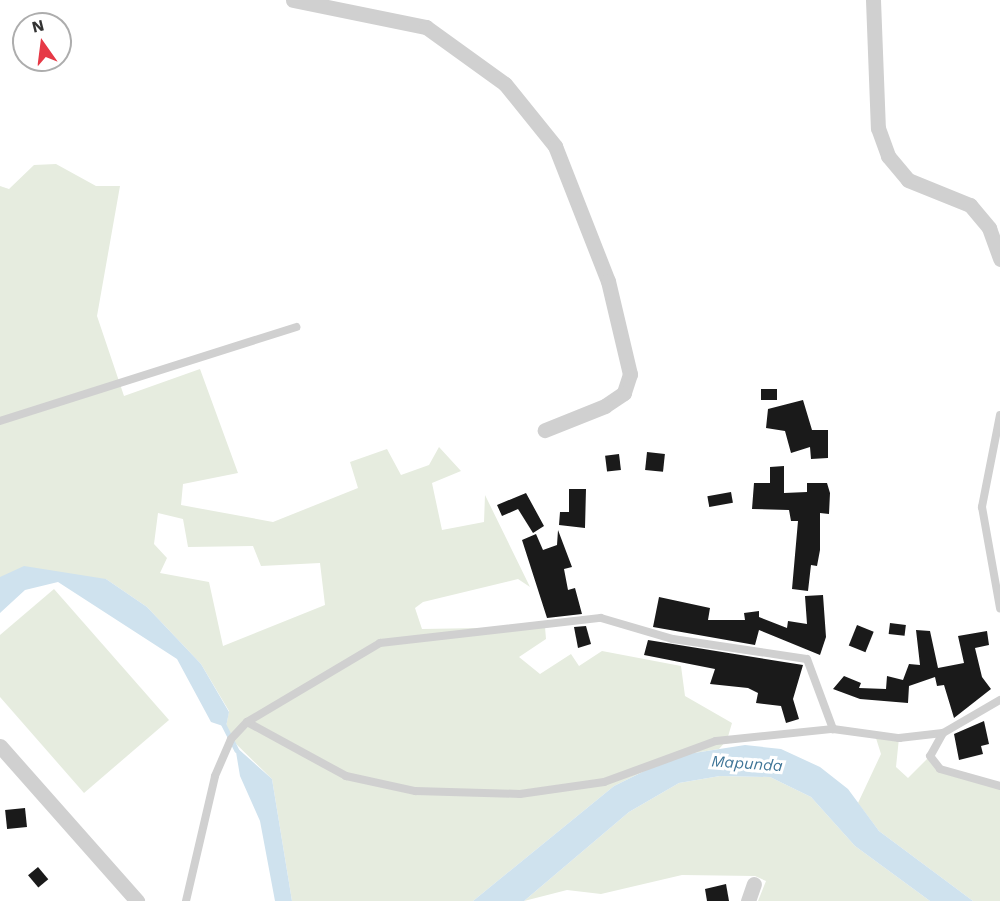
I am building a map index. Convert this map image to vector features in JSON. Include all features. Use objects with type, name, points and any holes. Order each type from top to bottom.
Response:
[{"type":"street","points":[[293,0],[426,27],[505,84],[555,146],[608,281],[630,374],[624,393],[605,406],[545,430]]},
{"type":"street","points":[[873,0],[878,128],[888,156],[908,180],[970,205],[989,228],[1000,259]]},
{"type":"street","points":[[0,746],[137,901]]},
{"type":"street","points":[[748,901],[754,884]]},
{"type":"lane","points":[[0,421],[296,327]]},
{"type":"lane","points":[[1000,415],[982,507],[1000,608]]},
{"type":"lane","points":[[186,901],[215,776],[231,739],[247,722],[380,643],[601,618],[673,639],[807,659],[833,729]]},
{"type":"lane","points":[[247,722],[346,776],[415,791],[520,794],[604,782],[716,741],[833,729],[899,738],[943,733],[1000,700]]},
{"type":"lane","points":[[943,733],[930,756],[940,769],[1000,786]]},
{"type":"shaded area","points":[[56,164],[96,186],[120,186],[97,316],[124,396],[200,369],[238,473],[183,484],[181,505],[273,522],[358,488],[350,462],[387,449],[401,475],[429,465],[439,447],[461,471],[432,483],[442,530],[484,522],[485,495],[530,587],[518,579],[423,602],[415,608],[422,629],[545,627],[546,639],[519,657],[540,674],[571,654],[579,666],[602,651],[681,666],[685,696],[732,723],[727,740],[719,749],[675,756],[614,786],[473,901],[292,901],[272,779],[231,739],[226,727],[229,711],[201,664],[147,607],[106,579],[0,577],[0,186],[9,189],[34,165]],"holes":[[[158,513],[183,519],[188,547],[253,546],[261,566],[320,563],[325,605],[223,646],[209,582],[160,573],[167,558],[154,544]]]},
{"type":"shaded area","points":[[54,589],[169,720],[84,793],[0,697],[0,635]]},
{"type":"shaded area","points":[[875,735],[899,738],[896,767],[908,778],[930,756],[940,769],[1000,786],[1000,901],[973,901],[879,831],[858,803],[881,754]]},
{"type":"shaded area","points":[[720,776],[770,777],[811,797],[855,846],[930,901],[758,901],[766,881],[755,876],[682,875],[601,894],[567,890],[524,901],[629,812],[679,783]]},
{"type":"water","points":[[24,566],[106,579],[147,607],[201,664],[229,712],[226,727],[211,722],[177,659],[58,582],[25,590],[0,613],[0,577]]},
{"type":"water","name":"Mapunda","points":[[745,745],[781,749],[820,767],[848,789],[879,831],[973,901],[930,901],[855,846],[811,797],[770,777],[720,776],[679,783],[629,812],[524,901],[473,901],[614,786],[675,756]]},
{"type":"water","points":[[235,746],[272,779],[292,901],[275,901],[260,821],[240,776]]},
{"type":"building","points":[[761,389],[777,389],[777,400],[761,400]]},
{"type":"building","points":[[803,400],[812,430],[828,430],[828,458],[811,459],[810,447],[791,453],[785,431],[766,428],[768,409]]},
{"type":"building","points":[[647,452],[665,454],[663,472],[645,470]]},
{"type":"building","points":[[619,454],[621,470],[607,472],[605,456]]},
{"type":"building","points":[[784,466],[784,493],[807,492],[807,483],[827,483],[830,493],[829,514],[820,513],[820,550],[817,566],[811,565],[808,591],[792,589],[798,521],[791,521],[789,510],[752,509],[754,483],[770,483],[770,467]]},
{"type":"building","points":[[569,489],[586,489],[585,528],[559,525],[560,512],[569,512]]},
{"type":"building","points":[[731,492],[733,503],[709,507],[707,496]]},
{"type":"building","points":[[526,493],[544,526],[533,533],[518,509],[502,516],[497,505]]},
{"type":"building","points":[[558,530],[572,567],[564,569],[568,590],[575,588],[582,614],[547,618],[522,540],[536,534],[543,550],[557,545]]},
{"type":"building","points":[[823,595],[826,637],[820,655],[759,630],[755,645],[653,627],[659,597],[710,608],[708,620],[745,620],[744,613],[759,611],[759,617],[787,628],[788,621],[807,624],[805,596]]},
{"type":"building","points":[[890,623],[906,625],[905,636],[889,634]]},
{"type":"building","points":[[857,625],[874,632],[865,652],[849,645]]},
{"type":"building","points":[[586,626],[591,644],[578,648],[574,627]]},
{"type":"building","points":[[916,630],[930,631],[938,668],[964,663],[958,636],[987,631],[989,645],[975,648],[982,677],[991,689],[954,718],[944,685],[937,686],[935,677],[909,686],[908,703],[860,699],[833,689],[844,676],[861,683],[859,688],[886,689],[887,676],[903,680],[909,664],[920,665]]},
{"type":"building","points":[[648,640],[803,665],[793,699],[799,719],[786,723],[781,706],[756,703],[758,693],[748,688],[710,684],[715,669],[644,655]]},
{"type":"building","points":[[984,721],[989,744],[981,746],[983,754],[959,760],[954,734]]},
{"type":"building","points":[[25,808],[27,827],[7,829],[5,810]]},
{"type":"building","points":[[38,867],[48,879],[38,888],[28,875]]},
{"type":"building","points":[[726,884],[729,901],[707,901],[705,889]]},
{"type":"waterway","points":[[223,723],[237,750]]}]
